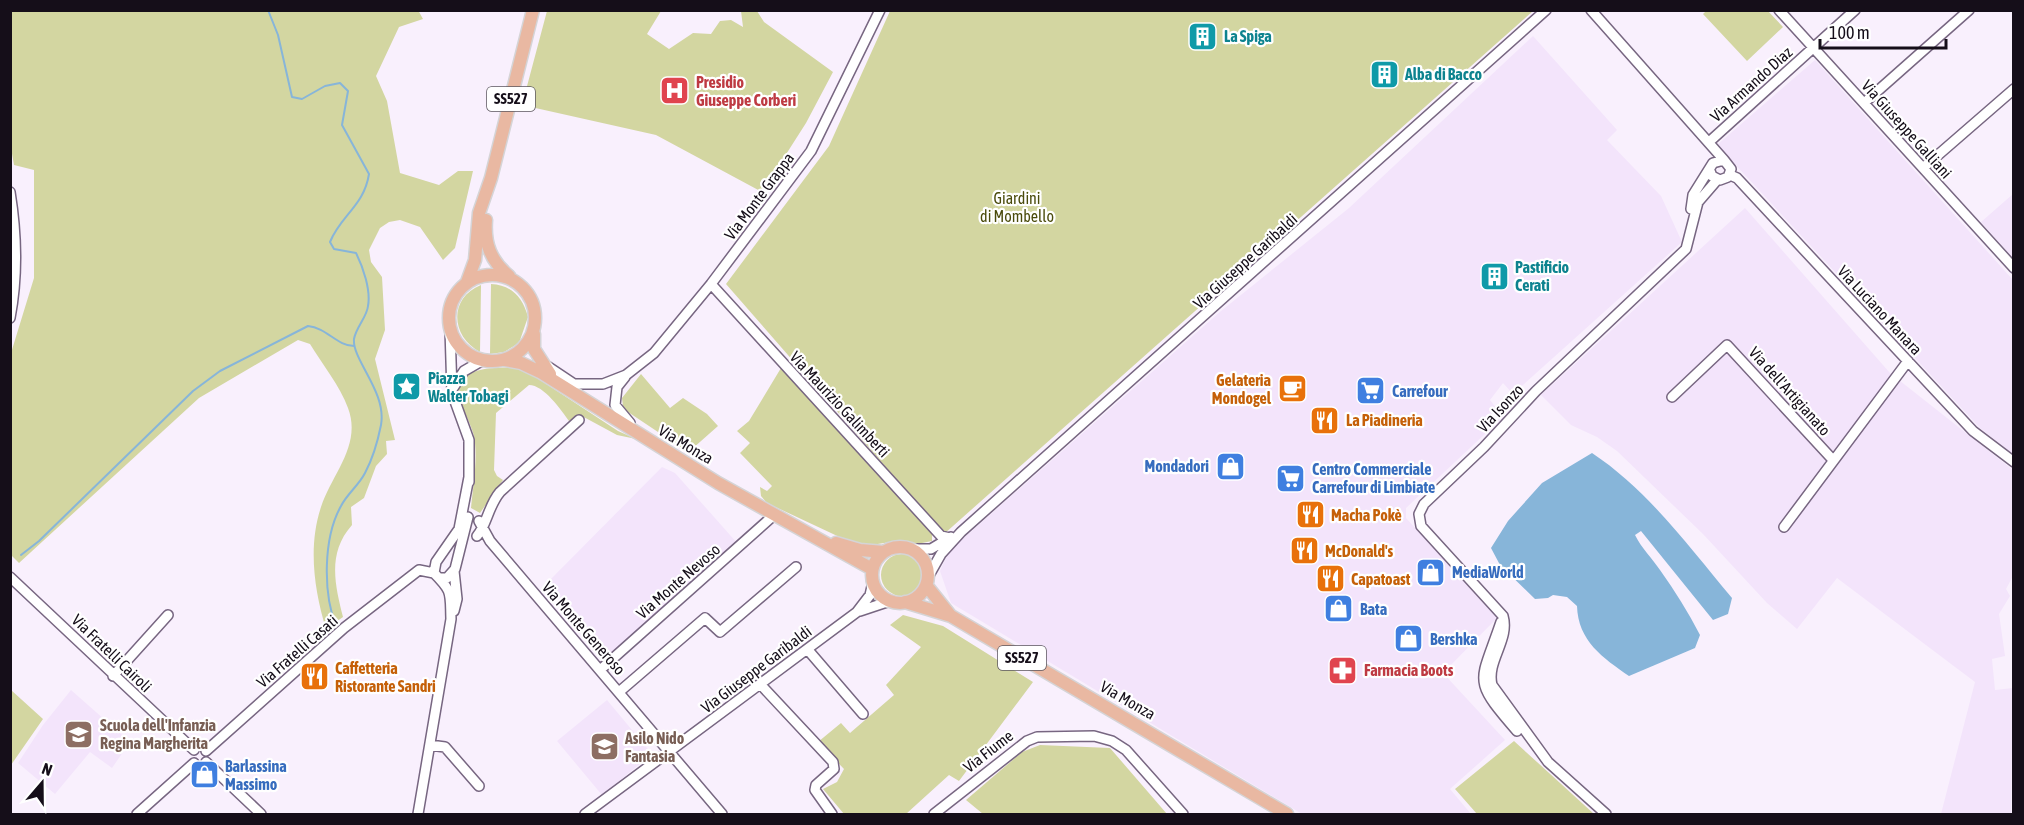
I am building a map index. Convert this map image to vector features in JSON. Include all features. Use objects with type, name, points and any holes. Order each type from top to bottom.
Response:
[{"type":"main road","name":"SS527","points":[[450,329],[452,303],[455,295],[467,282],[475,260],[479,213],[489,187],[533,10]]},
{"type":"main road","name":"SS527","points":[[489,187],[485,232],[488,245],[495,265],[529,294],[533,303],[535,327]]},
{"type":"main road","points":[[467,282],[485,274],[498,275],[514,281]]},
{"type":"main road","points":[[506,360],[526,348],[535,327]]},
{"type":"main road","name":"Via Monza","points":[[535,327],[533,340],[540,361],[562,386]]},
{"type":"main road","points":[[450,329],[459,346],[473,357],[483,360]]},
{"type":"main road","name":"SS527","points":[[483,360],[506,360]]},
{"type":"main road","name":"Via Monza","points":[[506,360],[531,367],[653,444],[872,569]]},
{"type":"main road","name":"Via Monza","points":[[796,527],[848,548],[884,552]]},
{"type":"main road","points":[[898,546],[913,549],[925,561],[927,581],[916,598],[905,602],[890,601],[879,594],[873,582],[872,569],[884,552],[898,546]]},
{"type":"main road","name":"Via Monza","points":[[927,581],[951,616]]},
{"type":"main road","name":"Via Monza","points":[[905,602],[951,616],[1287,814]]},
{"type":"street","name":"Via Monte Grappa","points":[[653,444],[617,410],[615,392],[626,375],[660,346],[711,284],[811,151],[880,10]]},
{"type":"street","name":"Via Giuseppe Garibaldi","points":[[927,581],[941,554],[961,532],[1546,10]]},
{"type":"street","points":[[1591,10],[1710,143],[1724,160],[1730,166],[1730,175],[1723,180],[1717,180],[1712,167],[1710,143]]},
{"type":"street","name":"Via Giuseppe Galliani","points":[[1779,10],[2013,268]]},
{"type":"street","name":"Via Armando Diaz","points":[[1710,143],[1855,10]]},
{"type":"street","points":[[1864,103],[1969,10]]},
{"type":"street","points":[[1923,168],[2013,89]]},
{"type":"street","points":[[1712,167],[1724,160]]},
{"type":"street","name":"Via Isonzo","points":[[1691,226],[1693,195],[1712,167]]},
{"type":"street","name":"Via Luciano Manara","points":[[1730,175],[1737,178],[1972,431],[2013,462]]},
{"type":"street","name":"Via Isonzo","points":[[1606,814],[1536,748],[1491,681],[1490,673],[1504,631],[1503,616],[1421,525],[1419,520],[1421,508],[1485,447],[1536,391],[1686,249],[1698,202],[1717,180]]},
{"type":"street","points":[[10,192],[16,258],[16,288],[10,318]]},
{"type":"street","name":"Via Maurizio Galimberti","points":[[711,284],[941,536],[950,538]]},
{"type":"street","points":[[450,329],[452,393],[469,440],[468,518],[465,536],[458,545]]},
{"type":"street","name":"Via dell'Artigianato","points":[[1672,397],[1727,345],[1833,460]]},
{"type":"street","points":[[452,393],[464,371],[483,360]]},
{"type":"street","name":"Via Monte Grappa","points":[[540,361],[560,377],[574,384],[603,384],[626,375]]},
{"type":"street","name":"Via dell'Artigianato","points":[[1784,527],[1908,361]]},
{"type":"street","points":[[451,619],[449,591],[437,576],[436,562],[467,539],[481,525],[500,492],[579,420]]},
{"type":"street","points":[[418,814],[451,619],[457,599],[454,571],[469,477]]},
{"type":"street","name":"Via Monte Nevoso","points":[[600,670],[774,514]]},
{"type":"street","points":[[468,518],[481,525]]},
{"type":"street","name":"Via Monte Generoso","points":[[481,525],[490,541],[719,814]]},
{"type":"street","name":"Via Giuseppe Garibaldi","points":[[913,549],[931,549],[961,532]]},
{"type":"street","name":"Via Fratelli Casati","points":[[206,751],[344,628],[425,563],[436,562]]},
{"type":"street","points":[[619,692],[705,618],[720,632],[796,567]]},
{"type":"street","points":[[410,576],[419,570],[447,578],[454,571]]},
{"type":"street","name":"Via Fratelli Cairoli","points":[[10,577],[194,750]]},
{"type":"street","name":"Via Giuseppe Garibaldi","points":[[589,813],[857,612],[870,596],[873,582]]},
{"type":"street","name":"Via Giuseppe Garibaldi","points":[[857,612],[890,601]]},
{"type":"street","points":[[113,675],[168,615]]},
{"type":"street","points":[[808,650],[863,714]]},
{"type":"street","points":[[760,685],[833,762],[834,769],[816,785],[815,790],[832,814]]},
{"type":"street","points":[[418,814],[416,795],[423,752],[433,722]]},
{"type":"street","name":"Via Fiume","points":[[934,814],[1012,750],[1027,741],[1047,737],[1094,736],[1107,739],[1126,750],[1183,814]]},
{"type":"street","points":[[430,745],[445,747],[479,786]]},
{"type":"street","points":[[206,762],[200,765],[194,763],[191,758],[194,750],[199,748],[206,751],[206,762],[261,814]]},
{"type":"street","points":[[137,814],[194,763]]},
{"type":"shaded area","points":[[1533,36],[1617,130],[1607,140],[1661,196],[1682,242],[1513,394],[1503,383],[1490,400],[1503,417],[1406,508],[1406,518],[1497,618],[1443,673],[1505,740],[1450,789],[1471,814],[1302,814],[951,603],[940,571],[949,551],[1221,311],[1349,208]]},
{"type":"shaded area","points":[[1815,60],[2013,280],[2013,454],[1980,428],[1717,145]]},
{"type":"shaded area","points":[[2013,194],[2013,258],[1981,222]]},
{"type":"shaded area","points":[[1745,208],[1890,373],[2013,470],[2013,576],[2006,589],[2010,596],[1999,614],[2005,656],[1992,659],[1995,690],[2013,688],[2011,814],[1941,814],[1975,682],[1837,578],[1797,629],[1767,603],[1703,534],[1617,451],[1597,437],[1571,425],[1541,395]]},
{"type":"shaded area","points":[[662,467],[675,473],[738,544],[607,657],[545,585]]},
{"type":"shaded area","name":"Scuola dell'Infanzia Regina Margherita","points":[[71,690],[130,742],[112,768],[90,752],[55,794],[18,763],[43,725]]},
{"type":"shaded area","name":"Asilo Nido Fantasia","points":[[607,700],[652,754],[602,795],[557,741]]},
{"type":"green space","points":[[11,10],[418,10],[423,19],[399,27],[376,76],[387,101],[400,173],[439,185],[458,171],[473,171],[455,248],[443,260],[420,227],[400,220],[389,222],[380,228],[369,250],[371,262],[382,277],[385,330],[375,359],[395,440],[386,441],[387,454],[376,466],[364,498],[351,507],[352,525],[339,547],[335,570],[343,617],[326,629],[318,599],[314,568],[315,537],[321,507],[349,447],[351,422],[345,400],[310,344],[298,340],[199,398],[19,563],[11,555],[11,353],[34,278],[34,170],[14,165],[11,148]]},
{"type":"green space","name":"Presidio Giuseppe Corberi","points":[[547,11],[661,11],[647,34],[669,49],[693,33],[711,34],[720,21],[731,20],[743,27],[741,11],[757,11],[764,22],[833,72],[806,123],[762,192],[656,135],[522,105]]},
{"type":"green space","name":"Giardini di Mombello","points":[[890,11],[1533,11],[944,534],[726,284],[829,146]]},
{"type":"green space","points":[[1706,11],[1768,11],[1783,27],[1747,61],[1703,14]]},
{"type":"green space","points":[[491,284],[505,287],[516,294],[528,317],[519,343],[504,352],[490,354]]},
{"type":"green space","points":[[481,285],[480,352],[463,337],[457,318],[463,299],[470,291]]},
{"type":"green space","points":[[522,368],[618,431],[636,439],[617,435],[580,415],[569,421],[546,393],[529,385],[496,413],[494,470],[503,480],[480,513],[471,508],[475,443],[458,391],[467,375],[477,371]]},
{"type":"green space","points":[[781,368],[932,534],[932,541],[917,544],[897,541],[871,545],[848,541],[767,503],[761,496],[760,487],[767,491],[772,486],[740,453],[750,443],[737,431],[749,421]]},
{"type":"green space","points":[[641,374],[670,408],[683,398],[707,414],[718,426],[692,449],[685,450],[628,412],[623,406],[622,398]]},
{"type":"green space","points":[[902,554],[910,555],[917,560],[922,567],[922,583],[917,590],[910,595],[902,596],[894,595],[887,590],[882,583],[881,575],[882,567],[887,560],[894,555]]},
{"type":"green space","points":[[903,615],[943,626],[1033,682],[959,781],[949,775],[906,814],[844,814],[823,789],[837,782],[844,769],[818,742],[841,723],[850,733],[894,695],[886,685],[921,647],[890,625]]},
{"type":"green space","points":[[11,690],[43,719],[11,765]]},
{"type":"green space","points":[[1514,741],[1594,814],[1477,814],[1455,789]]},
{"type":"green space","points":[[1040,745],[1110,748],[1167,814],[983,814],[966,800],[1022,752]]},
{"type":"water","points":[[1592,453],[1632,484],[1650,502],[1732,598],[1728,614],[1713,620],[1641,531],[1635,535],[1676,594],[1700,635],[1695,648],[1629,676],[1601,655],[1587,639],[1578,618],[1577,606],[1567,597],[1553,595],[1548,598],[1535,599],[1500,565],[1491,548],[1508,521],[1542,483]]},
{"type":"waterway","points":[[268,10],[278,35],[292,97],[302,99],[325,86],[340,83],[348,91],[342,125],[369,174],[362,194],[330,242],[334,249],[356,253],[364,272],[369,300],[366,314],[354,339],[358,357],[375,389],[381,413],[380,431],[370,462],[341,506],[331,534],[327,582],[336,626]]},
{"type":"waterway","points":[[21,555],[39,541],[193,391],[220,371],[308,326],[315,327],[342,343],[354,346]]},
{"type":"place","name":"La Spiga","points":[[1203,36]]},
{"type":"place","name":"Alba di Bacco","points":[[1384,74]]},
{"type":"place","name":"Presidio Giuseppe Corberi","points":[[675,91]]},
{"type":"place","name":"Pastificio Cerati","points":[[1494,276]]},
{"type":"place","name":"Piazza Walter Tobagi","points":[[407,387]]},
{"type":"place","name":"Gelateria Mondogel","points":[[1292,389]]},
{"type":"place","name":"Carrefour","points":[[1371,391]]},
{"type":"place","name":"La Piadineria","points":[[1325,420]]},
{"type":"place","name":"Mondadori","points":[[1230,466]]},
{"type":"place","name":"Centro Commerciale Carrefour di Limbiate","points":[[1291,478]]},
{"type":"place","name":"Macha Pokè","points":[[1310,515]]},
{"type":"place","name":"McDonald's","points":[[1304,551]]},
{"type":"place","name":"MediaWorld","points":[[1431,572]]},
{"type":"place","name":"Capatoast","points":[[1330,579]]},
{"type":"place","name":"Bata","points":[[1339,609]]},
{"type":"place","name":"Bershka","points":[[1409,639]]},
{"type":"place","name":"Farmacia Boots","points":[[1343,670]]},
{"type":"place","name":"Caffetteria Ristorante Sandri","points":[[314,677]]},
{"type":"place","name":"Scuola dell'Infanzia Regina Margherita","points":[[79,734]]},
{"type":"place","name":"Asilo Nido Fantasia","points":[[604,747]]},
{"type":"place","name":"Barlassina Massimo","points":[[204,775]]}]
